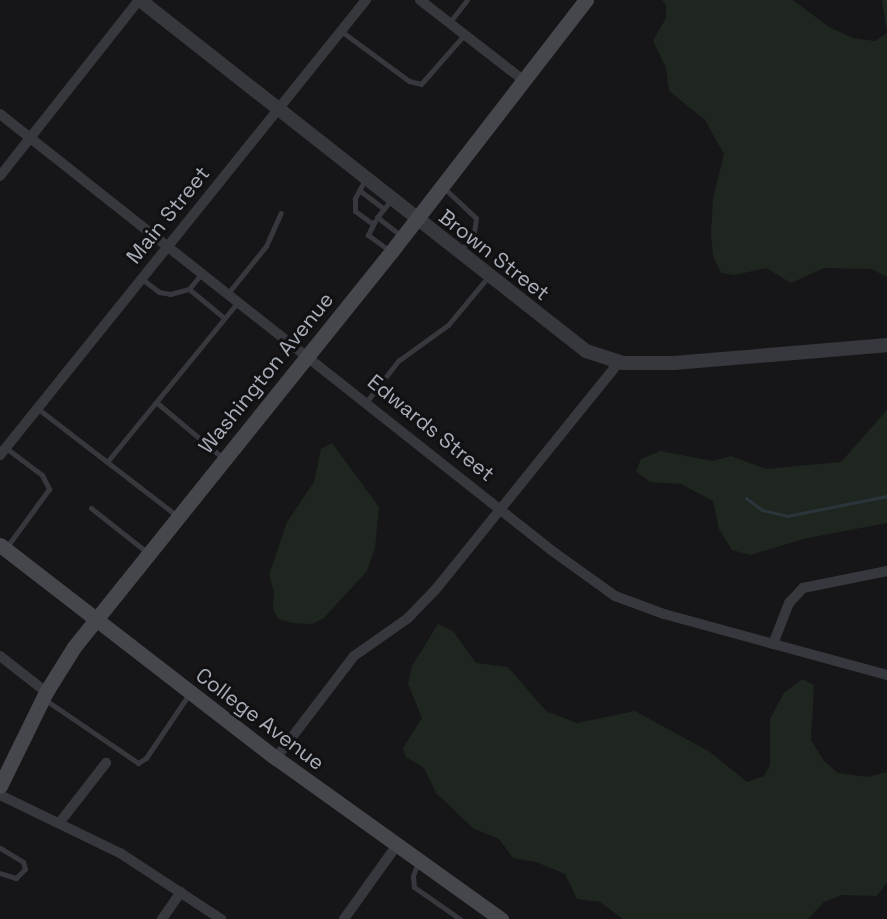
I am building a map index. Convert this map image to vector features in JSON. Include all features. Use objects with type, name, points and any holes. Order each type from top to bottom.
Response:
[{"type":"main road","name":"Washington Avenue","points":[[0,786],[44,695],[94,620],[391,252],[586,0]]},
{"type":"main road","name":"College Avenue","points":[[2,547],[276,758],[501,919]]},
{"type":"street","name":"Brown Street","points":[[140,0],[278,109],[362,185],[388,204],[416,220],[586,351],[619,362],[674,363],[887,345]]},
{"type":"street","points":[[0,176],[140,0]]},
{"type":"street","name":"Main Street","points":[[3,451],[366,0]]},
{"type":"street","points":[[420,0],[523,80]]},
{"type":"street","name":"Edwards Street","points":[[0,114],[229,292],[594,582],[624,600],[887,675]]},
{"type":"street","points":[[276,758],[354,656],[420,607],[619,362]]},
{"type":"street","points":[[773,644],[789,603],[803,588],[887,571]]},
{"type":"street","points":[[0,656],[44,695]]},
{"type":"street","points":[[60,822],[106,763]]},
{"type":"street","points":[[0,795],[60,822],[120,853],[181,891],[220,919]]},
{"type":"street","points":[[344,919],[397,845]]},
{"type":"street","points":[[162,919],[181,891]]},
{"type":"lane","points":[[449,23],[467,0]]},
{"type":"lane","points":[[341,31],[409,81],[421,84],[464,35]]},
{"type":"lane","points":[[362,185],[355,198],[355,211],[373,224]]},
{"type":"lane","points":[[442,186],[476,218],[474,233],[458,253]]},
{"type":"lane","points":[[388,204],[377,217],[368,235],[391,252]]},
{"type":"lane","points":[[229,292],[266,246],[281,213]]},
{"type":"lane","points":[[377,217],[402,237]]},
{"type":"lane","points":[[142,279],[159,292],[189,289],[203,272]]},
{"type":"lane","points":[[367,401],[398,361],[448,325],[488,277]]},
{"type":"lane","points":[[189,289],[224,318]]},
{"type":"lane","points":[[107,462],[239,300]]},
{"type":"lane","points":[[156,402],[225,459]]},
{"type":"lane","points":[[37,408],[178,516]]},
{"type":"lane","points":[[2,547],[49,489],[42,475],[3,451]]},
{"type":"lane","points":[[91,508],[148,554]]},
{"type":"lane","points":[[44,695],[138,762],[153,749],[190,693]]},
{"type":"lane","points":[[0,848],[23,861],[26,869],[16,878],[0,873]]},
{"type":"lane","points":[[418,861],[412,876],[414,887],[460,919]]},
{"type":"shaded area","points":[[662,0],[793,0],[829,27],[853,38],[875,41],[887,33],[887,277],[871,269],[824,268],[791,283],[766,268],[735,275],[721,273],[713,256],[711,234],[713,198],[724,154],[705,120],[669,91],[666,68],[653,41],[666,18],[666,5]]},
{"type":"shaded area","points":[[882,0],[887,0],[887,33]]},
{"type":"shaded area","points":[[887,410],[887,523],[803,539],[750,555],[732,550],[719,529],[713,501],[681,484],[650,482],[636,471],[641,459],[660,451],[713,461],[731,456],[766,469],[841,462]]},
{"type":"shaded area","points":[[332,443],[379,507],[375,548],[367,571],[324,618],[312,624],[293,623],[278,619],[273,609],[274,592],[269,575],[287,522],[314,482],[321,449]]},
{"type":"shaded area","points":[[438,624],[453,631],[476,663],[508,667],[546,711],[577,723],[635,711],[710,752],[747,782],[764,776],[770,765],[770,719],[784,693],[802,679],[814,685],[811,740],[824,761],[838,773],[868,777],[887,772],[887,882],[877,896],[842,895],[824,902],[808,919],[623,919],[600,902],[577,899],[565,874],[536,862],[513,858],[499,839],[474,829],[436,793],[424,768],[406,757],[403,748],[422,718],[408,684],[412,666]]},
{"type":"waterway","points":[[746,498],[762,510],[787,516],[887,496]]}]
